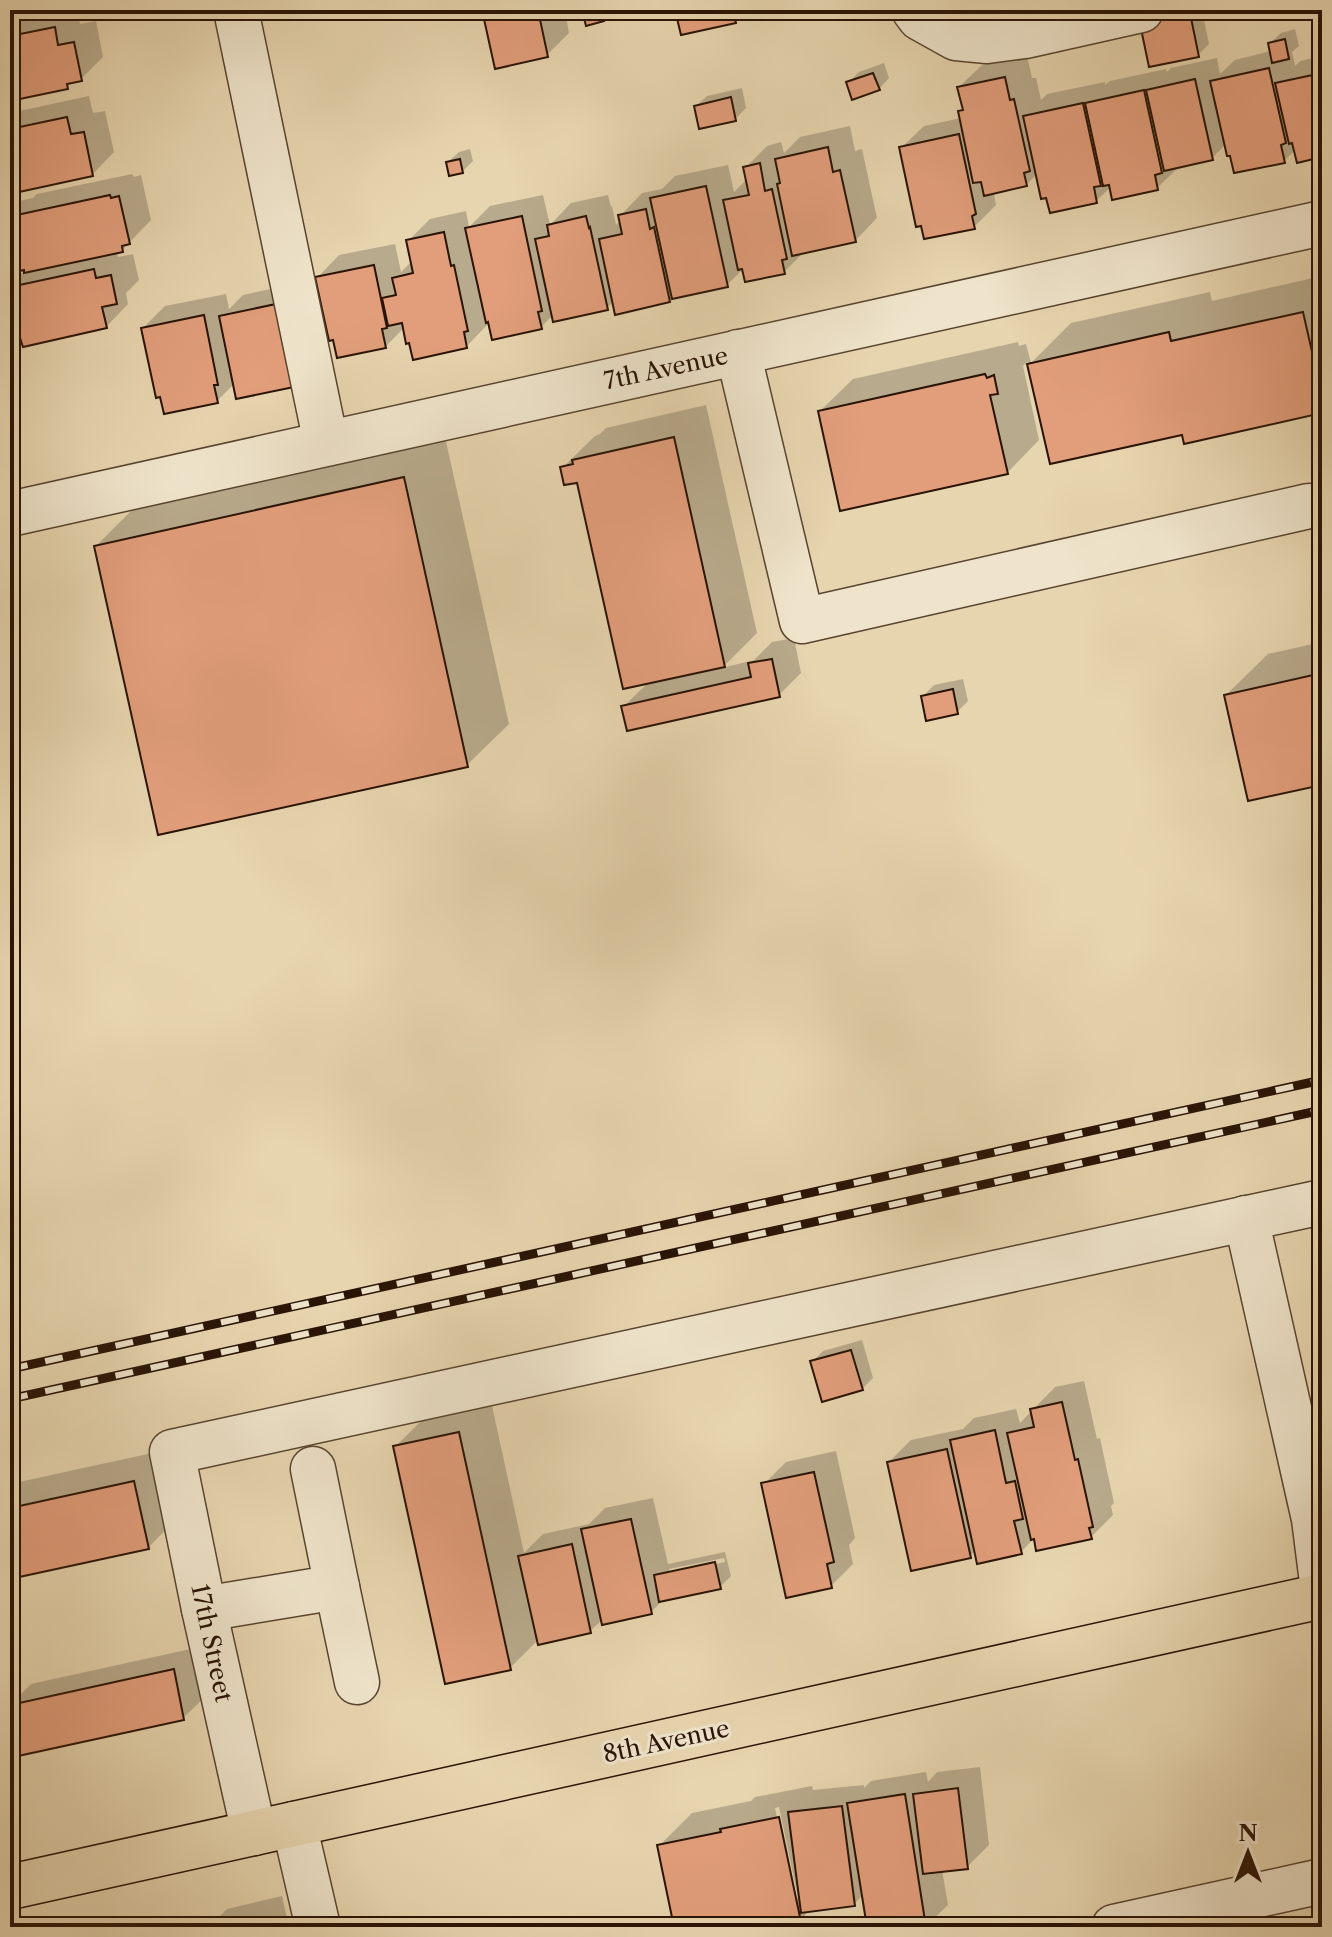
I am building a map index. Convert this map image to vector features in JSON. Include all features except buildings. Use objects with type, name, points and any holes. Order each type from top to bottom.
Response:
[{"type":"main road","name":"8th Avenue","points":[[10,1887],[1322,1596]]},
{"type":"street","points":[[236,10],[326,443]]},
{"type":"street","points":[[914,10],[920,18],[956,38],[987,41],[1025,36],[1141,10]]},
{"type":"street","name":"7th Avenue","points":[[10,514],[1322,223]]},
{"type":"street","points":[[738,352],[802,621],[1309,506]]},
{"type":"street","points":[[1322,1202],[1246,1218],[1314,1519],[1322,1582]]},
{"type":"street","name":"17th Street","points":[[318,1927],[274,1828],[204,1609],[172,1452],[1246,1218]]},
{"type":"street","points":[[313,1469],[357,1682]]},
{"type":"street","points":[[204,1609],[337,1587]]},
{"type":"street","points":[[1114,1927],[1322,1881]]},
{"type":"railway","points":[[10,1369],[1322,1080]]},
{"type":"railway","points":[[10,1399],[1322,1110]]}]
